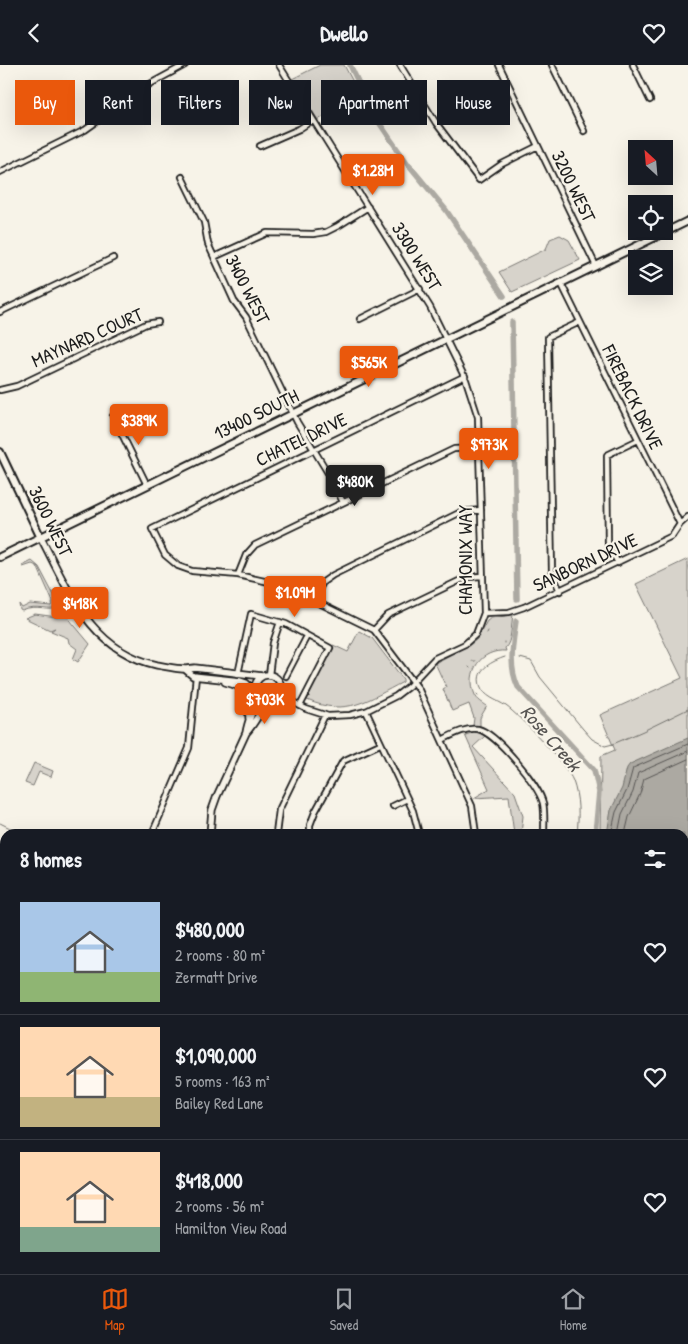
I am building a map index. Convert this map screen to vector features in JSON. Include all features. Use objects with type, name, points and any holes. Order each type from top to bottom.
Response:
[{"type":"main road","name":"13400 SOUTH","points":[[0,557],[688,221]]},
{"type":"main road","name":"3600 WEST","points":[[0,452],[41,538]]},
{"type":"street","points":[[0,172],[85,130],[150,84],[185,65]]},
{"type":"street","name":"3300 WEST","points":[[278,65],[420,289],[445,339]]},
{"type":"street","points":[[400,65],[431,117],[479,180],[502,163],[538,146]]},
{"type":"street","name":"3200 WEST","points":[[498,65],[596,266]]},
{"type":"street","points":[[552,65],[584,131]]},
{"type":"street","points":[[633,65],[650,100]]},
{"type":"street","points":[[260,146],[299,129],[313,120]]},
{"type":"street","name":"3400 WEST","points":[[182,177],[204,222],[208,244],[234,301],[246,317],[292,414],[303,435],[314,449],[342,502]]},
{"type":"street","points":[[214,257],[267,233],[313,234],[326,232],[368,207]]},
{"type":"street","points":[[0,312],[113,258]]},
{"type":"street","name":"FIREBACK DRIVE","points":[[561,283],[680,524]]},
{"type":"street","points":[[360,319],[420,289]]},
{"type":"street","name":"MAYNARD COURT","points":[[0,390],[17,386],[146,324],[158,322]]},
{"type":"street","points":[[560,591],[552,573],[548,337],[580,322]]},
{"type":"street","name":"CHAMONIX WAY","points":[[281,687],[291,701],[325,715],[350,715],[366,711],[396,696],[414,681],[435,658],[465,644],[476,634],[484,613],[478,417],[474,398],[445,339]]},
{"type":"street","name":"CHATEL DRIVE","points":[[238,575],[192,571],[178,566],[165,555],[152,529],[464,376]]},
{"type":"street","points":[[113,416],[147,485]]},
{"type":"street","points":[[618,563],[608,545],[607,455],[638,440]]},
{"type":"street","points":[[475,829],[472,806],[414,681],[374,630],[282,585],[238,575],[246,555],[255,545],[454,449],[479,447]]},
{"type":"street","points":[[313,600],[323,582],[333,575],[461,512],[481,510]]},
{"type":"street","name":"SANBORN DRIVE","points":[[484,613],[509,612],[560,591],[672,536],[680,524],[688,517]]},
{"type":"street","name":"3600 WEST","points":[[41,538],[75,603],[89,624],[104,638],[120,650],[146,663],[186,670]]},
{"type":"street","points":[[374,630],[388,615],[467,577],[482,576]]},
{"type":"street","points":[[238,673],[250,613],[280,622],[330,648],[300,706]]},
{"type":"street","points":[[210,829],[212,810],[246,733],[249,719],[255,706],[255,685],[266,676],[273,643],[280,622]]},
{"type":"street","points":[[286,676],[307,636]]},
{"type":"street","points":[[186,670],[194,668],[278,679],[281,687],[278,697],[263,708],[254,724],[246,733]]},
{"type":"street","points":[[186,670],[196,676],[245,689],[248,697],[249,719]]},
{"type":"street","points":[[154,829],[189,748],[196,676]]},
{"type":"street","points":[[211,679],[246,683],[264,701],[271,701]]},
{"type":"street","name":"CHAMONIX WAY","points":[[271,701],[291,701]]},
{"type":"street","points":[[366,711],[413,811],[418,829]]},
{"type":"street","points":[[277,829],[279,810],[325,715]]},
{"type":"street","points":[[442,741],[461,731],[474,729],[489,733],[537,787],[543,804],[544,829]]},
{"type":"street","points":[[310,829],[315,812],[343,761],[380,744]]},
{"type":"street","points":[[393,806],[407,799]]},
{"type":"shaded area","points":[[320,65],[344,65],[352,80],[321,80],[321,118],[318,120],[311,109],[311,80],[292,79]]},
{"type":"shaded area","points":[[560,235],[569,240],[580,260],[512,292],[499,272],[546,249],[550,239]]},
{"type":"shaded area","points":[[688,559],[688,829],[600,829],[601,756],[615,750],[600,715],[682,678],[636,584]]},
{"type":"shaded area","points":[[32,561],[39,567],[60,607],[56,609],[33,608],[20,610],[19,604],[22,608],[30,604],[51,606],[53,602],[37,566],[32,564],[22,566]]},
{"type":"shaded area","points":[[35,614],[57,617],[65,614],[90,644],[78,662],[73,659],[77,649],[69,643],[68,638],[51,631],[55,628],[50,630],[25,618]]},
{"type":"shaded area","points":[[513,615],[510,638],[505,648],[506,651],[497,651],[489,654],[477,664],[474,670],[472,686],[475,695],[487,706],[480,718],[480,733],[485,736],[473,747],[515,793],[523,816],[522,829],[513,829],[509,796],[474,798],[489,789],[465,735],[472,733],[474,718],[469,704],[452,711],[443,689],[446,687],[435,663],[471,644],[477,639],[487,621],[491,618]]},
{"type":"shaded area","points":[[359,631],[372,638],[403,679],[403,682],[368,700],[346,707],[321,705],[307,700],[333,645],[348,652]]},
{"type":"shaded area","points":[[34,763],[53,771],[51,777],[39,772],[33,786],[25,783]]},
{"type":"water","points":[[688,738],[688,829],[608,829],[611,810],[622,788],[627,768],[630,764]]},
{"type":"waterway","points":[[350,65],[374,115],[408,164],[446,210],[504,296]]},
{"type":"waterway","points":[[512,322],[517,599]]},
{"type":"waterway","points":[[516,621],[512,663],[518,687],[594,770],[599,792],[595,829]]},
{"type":"waterway","name":"Rose Creek","points":[[505,657],[490,663],[483,670],[480,674],[480,685],[484,693],[506,706],[522,720],[553,753],[569,774],[575,787],[577,800],[577,829]]},
{"type":"waterway","name":"Rose Creek","points":[[520,658],[531,661],[540,677],[583,729],[592,739],[605,746],[643,731],[688,709]]},
{"type":"waterway","name":"Rose Creek","points":[[0,823],[12,829]]}]
